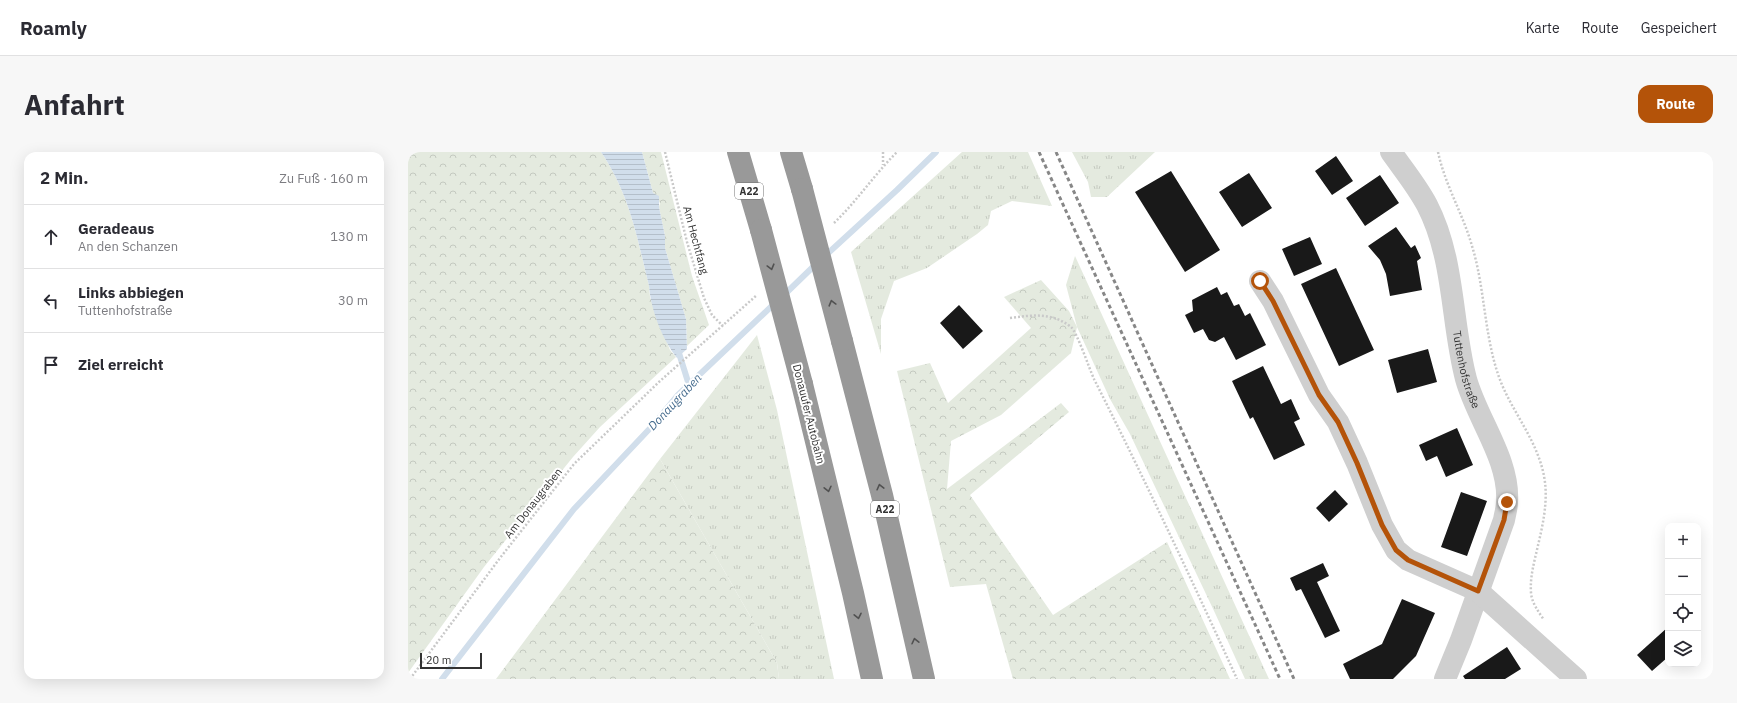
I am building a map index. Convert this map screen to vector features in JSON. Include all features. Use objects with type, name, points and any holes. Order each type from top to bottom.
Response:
[{"type":"highway","name":"Donauufer Autobahn","points":[[738,152],[761,230],[802,384],[853,593],[872,679]]},
{"type":"highway","name":"A22","points":[[791,152],[884,502],[924,679]]},
{"type":"street","name":"Tuttenhofstraße","points":[[1391,152],[1427,205],[1436,229],[1446,261],[1466,380],[1471,395],[1498,455],[1506,485],[1507,502],[1504,520],[1461,640],[1445,679]]},
{"type":"street","points":[[1260,281],[1273,301],[1319,395],[1338,422],[1357,463],[1382,525],[1396,550],[1408,560],[1478,591],[1576,679]]},
{"type":"path","name":"Am Hechtfang","points":[[665,152],[687,242],[704,298],[712,315],[723,326]]},
{"type":"path","points":[[883,152],[883,165]]},
{"type":"path","points":[[870,182],[883,165],[897,152]]},
{"type":"path","points":[[1438,152],[1444,176],[1473,246],[1498,375],[1503,388],[1537,452],[1544,475],[1546,501],[1531,578],[1532,594],[1536,609],[1545,621]]},
{"type":"path","points":[[1010,318],[1035,314],[1055,317],[1072,328],[1237,679]]},
{"type":"path","name":"Am Donaugraben","points":[[410,679],[500,558],[574,464],[688,356]]},
{"type":"green space","points":[[408,152],[601,152],[611,168],[626,200],[641,250],[650,297],[670,350],[676,357],[600,427],[573,457],[484,567],[408,673]]},
{"type":"green space","points":[[642,152],[661,152],[692,276],[709,325],[687,346],[686,319],[665,248],[665,236],[659,207],[660,203],[653,193]]},
{"type":"green space","points":[[962,152],[1028,152],[1052,206],[1012,201],[991,211],[988,225],[927,268],[894,281],[881,319],[881,354],[851,252]]},
{"type":"green space","points":[[1072,152],[1155,152],[1107,197],[1091,197],[1088,182]]},
{"type":"green space","points":[[1075,256],[1269,679],[1245,679],[1130,434],[1110,399],[1077,327],[1066,285]]},
{"type":"green space","points":[[1041,280],[1069,311],[1077,327],[1071,353],[1001,415],[951,441],[947,489],[1061,403],[1069,412],[970,495],[1053,615],[1167,542],[1230,679],[1013,679],[986,584],[950,587],[897,371],[930,363],[948,403],[1031,328],[1004,297]]},
{"type":"green space","points":[[757,335],[777,410],[834,679],[779,679],[777,663],[660,459]]},
{"type":"green space","points":[[660,459],[777,663],[779,679],[496,679]]},
{"type":"water","points":[[601,152],[642,152],[653,193],[659,196],[659,207],[665,236],[665,248],[686,319],[687,349],[677,358],[658,324],[652,305],[636,233],[626,200],[611,168]]},
{"type":"building","points":[[1336,156],[1353,181],[1332,195],[1315,171]]},
{"type":"building","points":[[1171,171],[1220,250],[1185,272],[1135,192]]},
{"type":"building","points":[[1249,173],[1272,208],[1242,227],[1219,192]]},
{"type":"building","points":[[1380,175],[1399,203],[1365,226],[1346,198]]},
{"type":"building","points":[[1396,227],[1411,248],[1415,245],[1421,258],[1417,261],[1422,290],[1390,296],[1386,274],[1380,260],[1368,246]]},
{"type":"building","points":[[1310,237],[1322,264],[1294,276],[1282,249]]},
{"type":"building","points":[[1336,268],[1374,350],[1339,366],[1301,284]]},
{"type":"building","points":[[1217,287],[1221,295],[1227,292],[1234,306],[1239,304],[1245,316],[1250,313],[1266,345],[1236,360],[1224,337],[1215,342],[1209,340],[1203,329],[1194,333],[1185,315],[1193,311],[1192,300]]},
{"type":"building","points":[[959,305],[983,331],[963,349],[940,323]]},
{"type":"building","points":[[1428,349],[1437,382],[1397,393],[1388,360]]},
{"type":"building","points":[[1263,366],[1281,404],[1291,399],[1300,419],[1294,422],[1305,445],[1274,460],[1253,417],[1250,419],[1232,381]]},
{"type":"building","points":[[1457,428],[1473,465],[1446,477],[1437,456],[1426,461],[1419,445]]},
{"type":"building","points":[[1335,490],[1348,504],[1329,522],[1316,508]]},
{"type":"building","points":[[1461,492],[1487,501],[1467,556],[1441,547]]},
{"type":"building","points":[[1323,563],[1329,576],[1317,582],[1340,631],[1325,638],[1301,589],[1296,591],[1290,578]]},
{"type":"building","points":[[1402,599],[1435,613],[1416,656],[1393,679],[1350,679],[1343,664],[1382,644]]},
{"type":"building","points":[[1665,630],[1665,660],[1652,671],[1637,655]]},
{"type":"building","points":[[1507,647],[1521,669],[1505,679],[1465,679],[1463,676]]},
{"type":"waterway","name":"Donaugraben","points":[[825,256],[936,152]]},
{"type":"waterway","name":"Donaugraben","points":[[783,296],[817,263]]},
{"type":"waterway","name":"Donaugraben","points":[[442,679],[574,509],[655,423],[678,395],[776,302]]},
{"type":"waterway","points":[[678,350],[689,385]]},
{"type":"railway","points":[[1039,152],[1280,679]]},
{"type":"railway","points":[[1056,152],[1294,679]]},
{"type":"route","points":[[1260,281],[1273,301],[1319,395],[1338,422],[1357,463],[1382,525],[1396,550],[1408,560],[1478,591],[1504,520],[1507,502]]}]
